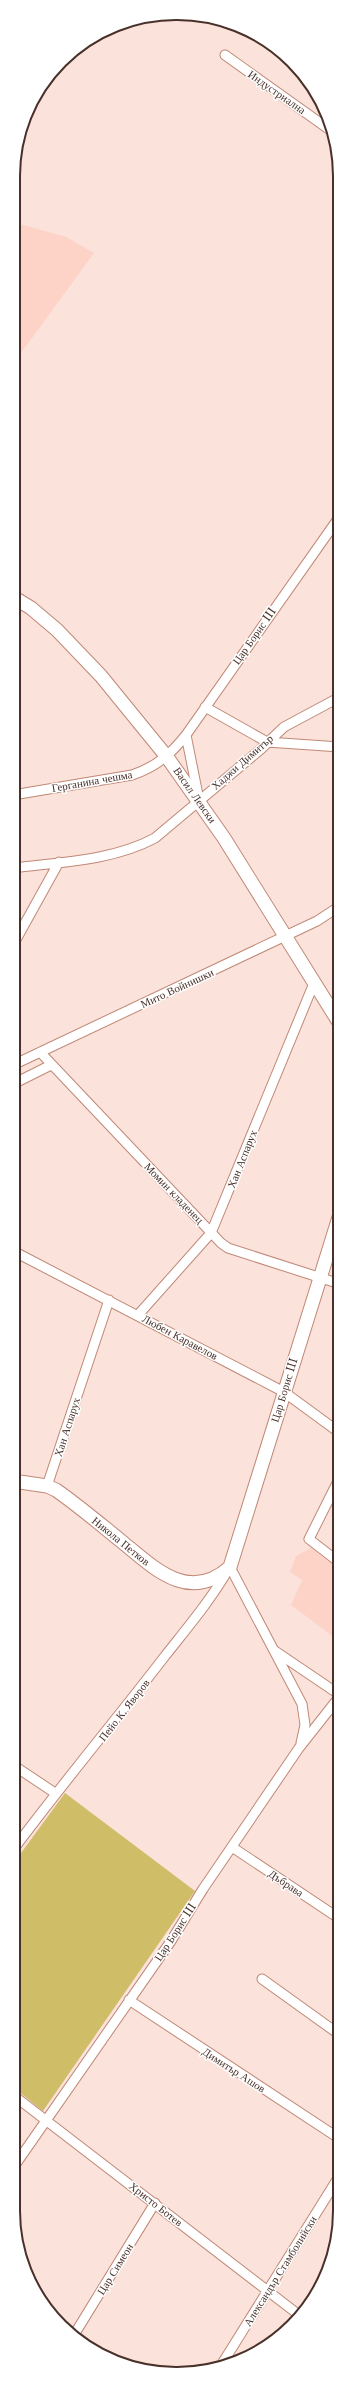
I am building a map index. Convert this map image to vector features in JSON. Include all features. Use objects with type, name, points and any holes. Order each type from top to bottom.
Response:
[{"type":"street","name":"Индустриална","points":[[225,55],[325,127]]},
{"type":"street","name":"Цар Борис III","points":[[167,757],[186,735],[333,526]]},
{"type":"street","name":"Васил Левски","points":[[20,601],[31,608],[57,630],[101,676],[167,757],[199,800],[287,936],[333,1013]]},
{"type":"street","name":"Хаджи Димитър","points":[[20,867],[109,854],[139,847],[155,838],[284,727],[333,701]]},
{"type":"street","points":[[205,707],[267,742],[333,747]]},
{"type":"street","points":[[186,735],[199,800]]},
{"type":"street","name":"Герганина чешма","points":[[20,794],[132,775],[149,769],[167,757]]},
{"type":"street","points":[[20,932],[59,862]]},
{"type":"street","name":"Мито Войнишки","points":[[20,1062],[317,922],[333,911]]},
{"type":"street","name":"Хан Аспарух","points":[[138,1315],[211,1233],[314,983]]},
{"type":"street","name":"Момин кладенец","points":[[40,1052],[211,1233],[228,1248],[333,1282]]},
{"type":"street","points":[[20,1081],[52,1065]]},
{"type":"street","name":"Цар Борис III","points":[[230,1567],[333,1236]]},
{"type":"street","name":"Любен Каравелов","points":[[20,1256],[109,1300],[284,1392],[333,1426]]},
{"type":"street","name":"Хан Аспарух","points":[[47,1486],[109,1300]]},
{"type":"street","name":"Никола Петков","points":[[20,1482],[47,1486],[69,1500],[167,1576],[187,1582],[206,1582],[222,1574],[230,1567]]},
{"type":"street","points":[[333,1492],[309,1539],[333,1558]]},
{"type":"street","points":[[230,1567],[304,1709],[304,1730],[299,1748]]},
{"type":"street","name":"Пейо К. Яворов","points":[[20,1840],[55,1793],[111,1727],[211,1597],[230,1567]]},
{"type":"street","points":[[272,1649],[333,1691]]},
{"type":"street","name":"Цар Борис III","points":[[20,2158],[171,1941],[203,1888],[299,1748],[333,1705]]},
{"type":"street","points":[[20,1770],[55,1793]]},
{"type":"street","name":"Дъбрава","points":[[232,1847],[333,1914]]},
{"type":"street","points":[[262,1979],[333,2030]]},
{"type":"street","name":"Димитър Ашов","points":[[129,2000],[333,2134]]},
{"type":"street","name":"Христо Ботев","points":[[20,2100],[295,2312]]},
{"type":"street","name":"Александър Стамболийски","points":[[224,2360],[333,2186]]},
{"type":"street","name":"Цар Симеон","points":[[76,2331],[155,2203]]},
{"type":"shaded area","points":[[20,224],[66,237],[94,253],[20,354]]},
{"type":"shaded area","points":[[311,1548],[333,1565],[333,1637],[291,1605],[302,1580],[290,1572],[296,1556]]},
{"type":"shaded area","points":[[65,1793],[195,1891],[43,2111],[20,2093],[20,1854]]}]
